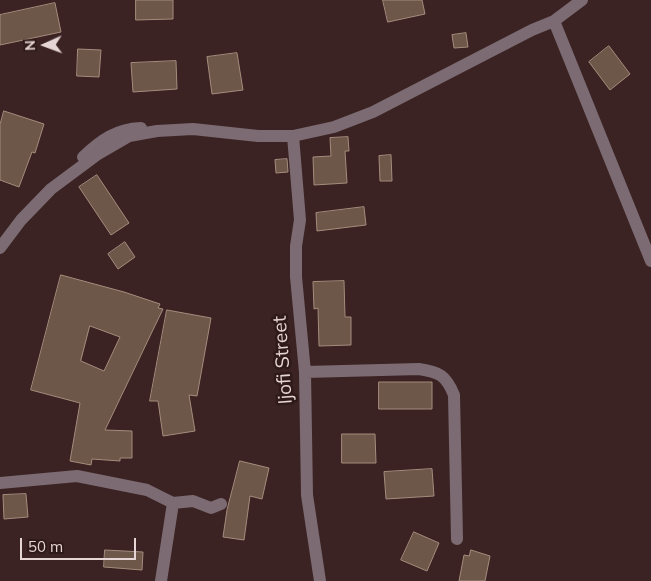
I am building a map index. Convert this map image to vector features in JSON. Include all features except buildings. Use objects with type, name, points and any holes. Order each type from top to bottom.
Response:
[{"type":"street","points":[[0,248],[21,220],[51,189],[98,154],[129,136],[193,128],[258,136],[292,136],[334,127],[373,112],[532,30],[554,21],[582,0]]},
{"type":"street","points":[[554,21],[651,261]]},
{"type":"street","name":"Ijofi Street","points":[[292,136],[300,220],[296,246],[296,277],[305,372],[307,495],[320,581]]},
{"type":"street","points":[[305,372],[419,369],[437,372],[449,382],[454,395],[457,539]]},
{"type":"street","points":[[0,483],[78,476],[147,490],[173,503],[193,501],[211,508],[221,504]]},
{"type":"street","points":[[161,581],[173,503]]}]
